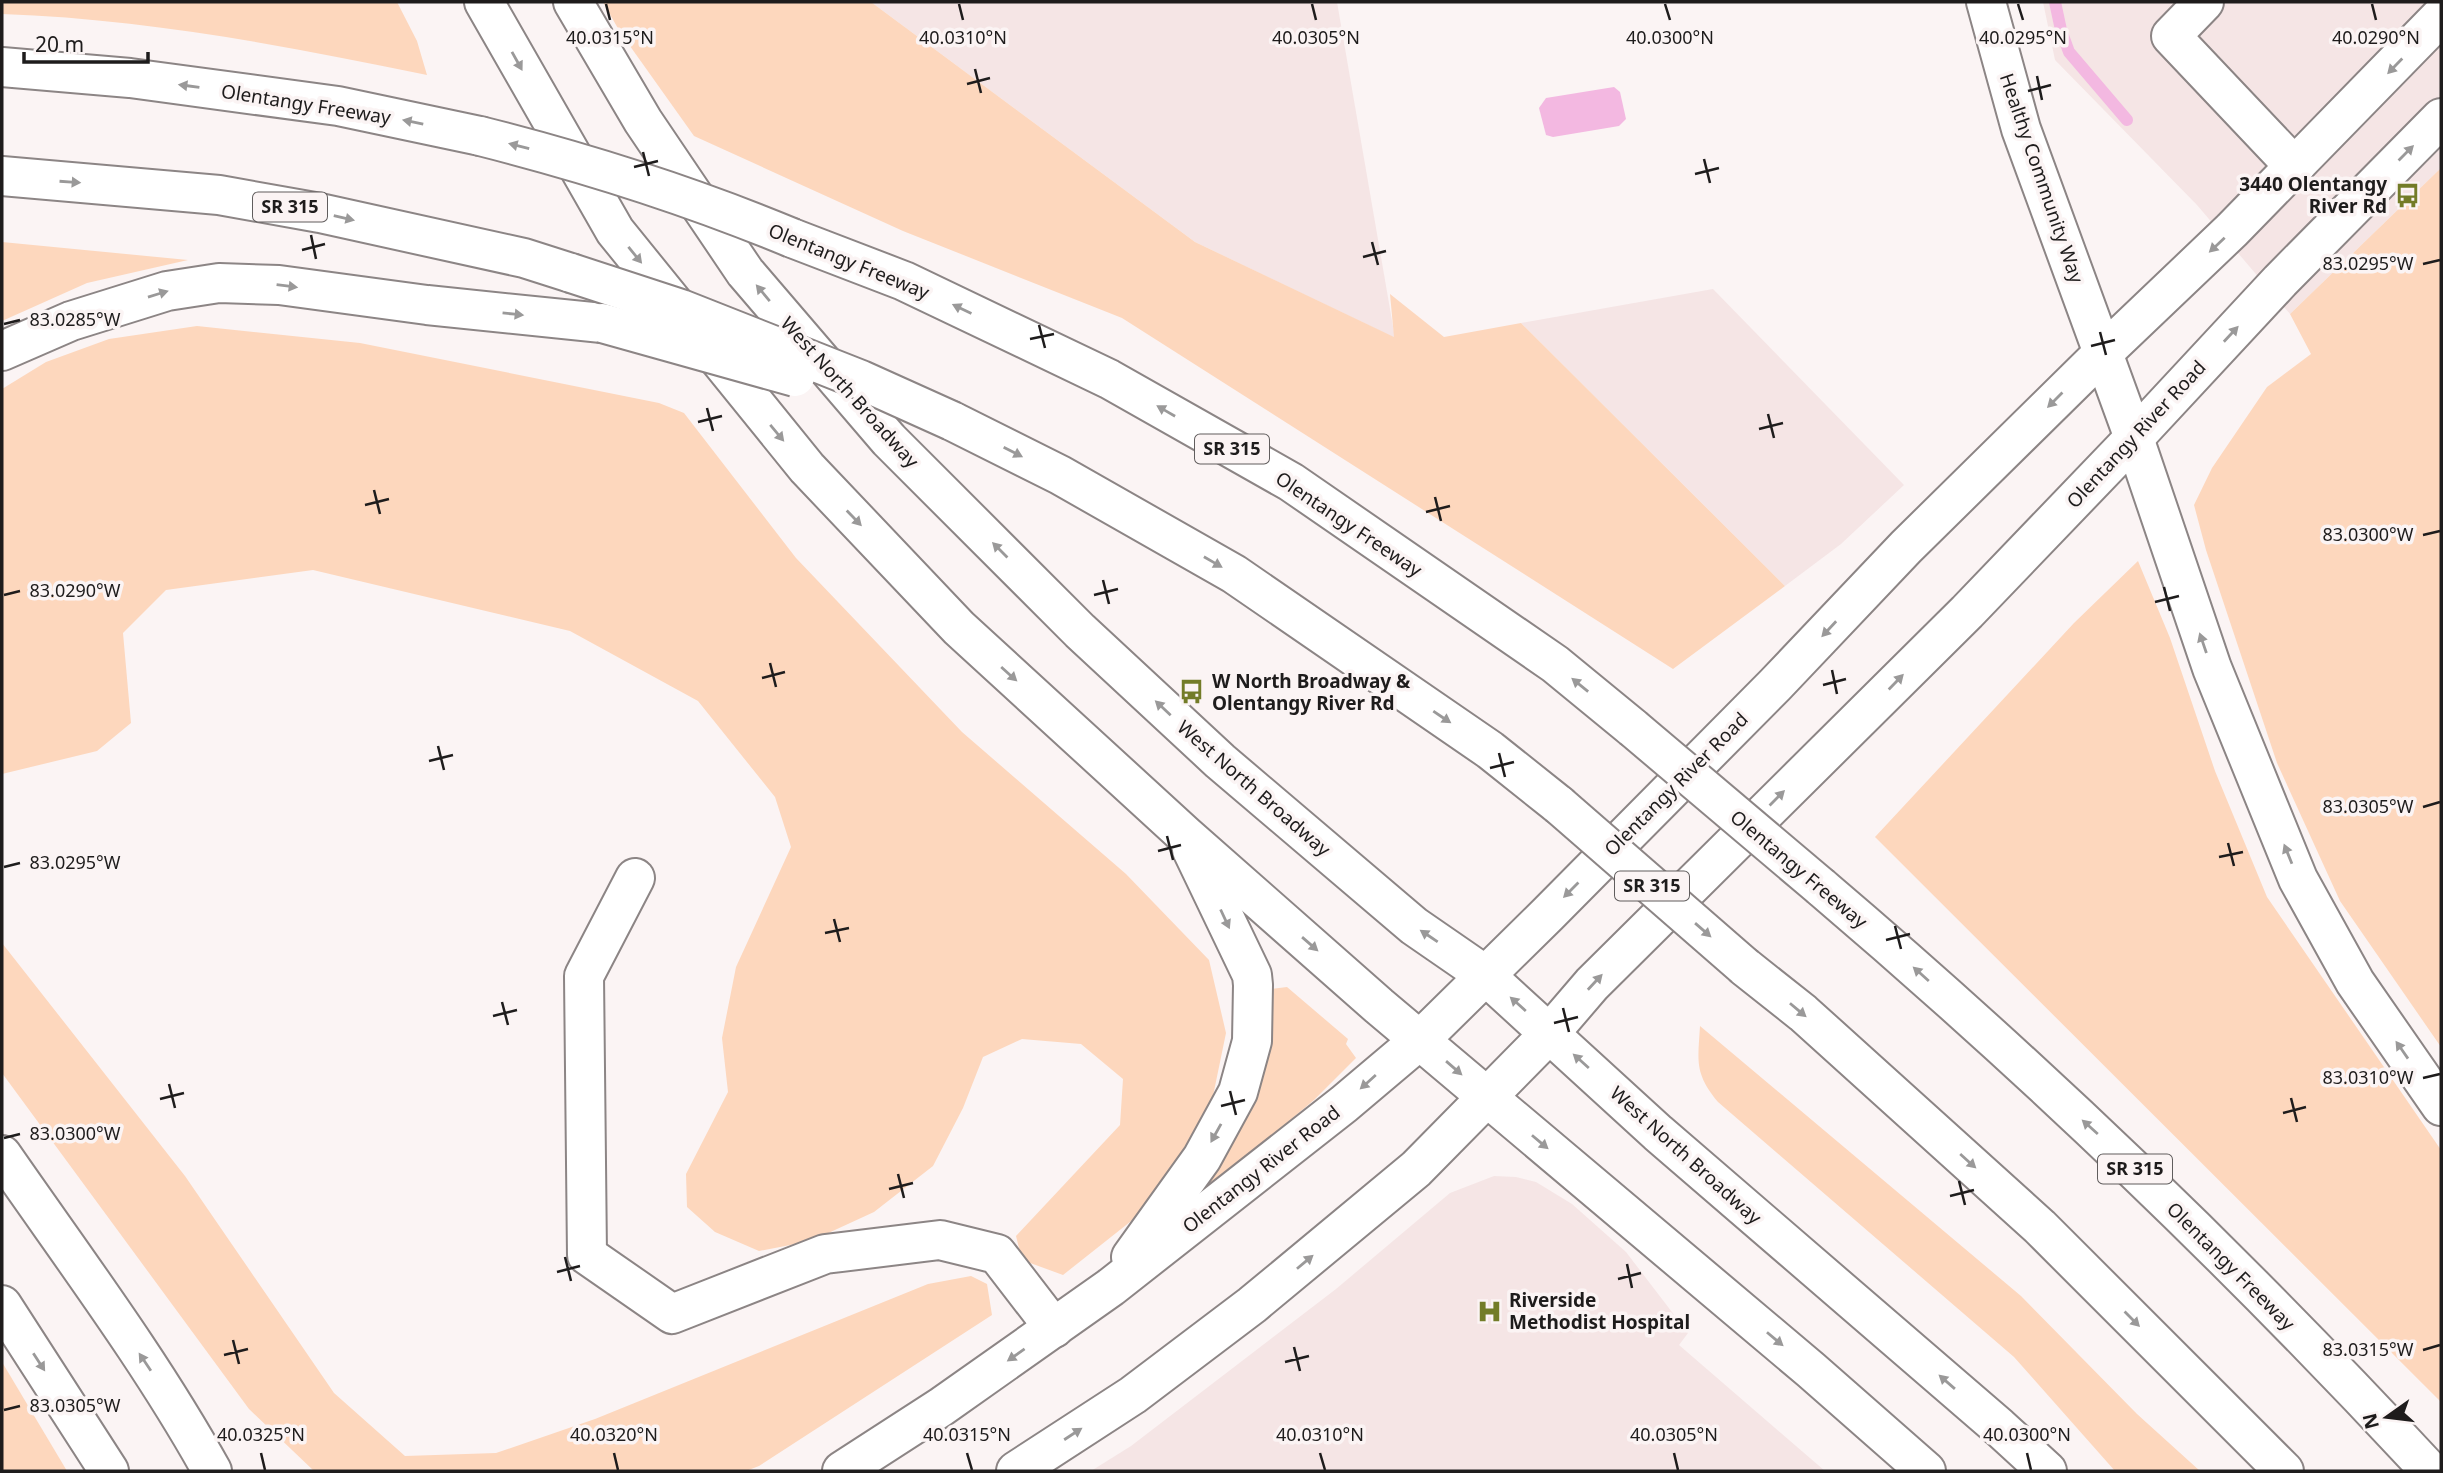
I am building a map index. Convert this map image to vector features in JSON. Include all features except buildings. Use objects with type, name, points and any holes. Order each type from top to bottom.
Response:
[{"type":"main road","points":[[484,2],[615,231],[807,468],[959,628],[1185,835],[1379,1006],[1811,1370],[1926,1471]]},
{"type":"main road","name":"West North Broadway","points":[[573,2],[643,121],[745,272],[889,440],[1080,631],[1220,761],[1414,926],[1485,975],[1658,1133],[2047,1471]]},
{"type":"main road","name":"Healthy Community Way","points":[[1986,2],[2021,129],[2134,438],[2212,668],[2298,880],[2355,982],[2441,1106]]},
{"type":"main road","points":[[2204,2],[2171,36],[2295,167]]},
{"type":"main road","name":"Olentangy River Road","points":[[842,1471],[940,1408],[1111,1287],[1344,1104],[1421,1039],[1830,629],[1906,547],[2295,167],[2441,16]]},
{"type":"main road","name":"Olentangy Freeway","points":[[10,67],[130,78],[338,106],[552,154],[704,203],[904,281],[1109,379],[1291,482],[1555,664],[1821,887],[2114,1149],[2358,1393],[2430,1471]]},
{"type":"main road","name":"Olentangy River Road","points":[[1016,1471],[1133,1395],[1252,1305],[1416,1169],[1550,1034],[1592,984],[1967,612],[2280,281],[2441,118]]},
{"type":"main road","name":"SR 315","points":[[2,176],[219,195],[320,213],[524,258],[681,309],[861,380],[952,421],[1060,475],[1234,574],[1490,750],[1559,805],[1745,967],[1803,1013],[2040,1227],[2284,1471]]},
{"type":"main road","points":[[2,351],[71,321],[167,291],[219,283],[279,285],[427,305],[601,323],[952,421]]},
{"type":"main road","points":[[1111,1287],[1202,1158],[1238,1092],[1252,1041],[1252,975],[1185,835]]},
{"type":"main road","points":[[635,878],[584,976],[587,1255],[672,1314],[825,1254],[940,1240],[997,1254],[1054,1328]]},
{"type":"main road","points":[[2,1155],[106,1303],[183,1419],[212,1471]]},
{"type":"main road","points":[[2,1305],[109,1471]]},
{"type":"main road","points":[[183,1419],[234,1471]]},
{"type":"shaded area","points":[[2,2],[397,2],[417,41],[427,75],[269,44],[163,28],[2,14]]},
{"type":"shaded area","points":[[603,2],[871,2],[1195,242],[1394,337],[1390,294],[1444,337],[1521,323],[1785,586],[1673,669],[1122,318],[903,231],[694,136],[620,32]]},
{"type":"shaded area","points":[[871,2],[1337,2],[1395,338],[1195,242]]},
{"type":"shaded area","points":[[2043,2],[2441,2],[2441,168],[2290,314],[2197,205],[2055,60]]},
{"type":"shaded area","points":[[1614,87],[1620,92],[1626,119],[1619,126],[1553,137],[1546,135],[1539,108],[1546,98]]},
{"type":"shaded area","points":[[2441,168],[2441,1047],[2340,901],[2277,763],[2206,550],[2194,505],[2212,468],[2267,387],[2311,354],[2290,314]]},
{"type":"shaded area","points":[[2,242],[188,260],[87,283],[2,321]]},
{"type":"shaded area","points":[[1713,289],[1904,485],[1841,544],[1785,586],[1521,323]]},
{"type":"shaded area","points":[[197,326],[360,343],[659,403],[684,413],[796,558],[962,732],[1126,874],[1209,960],[1226,1033],[1213,1096],[1184,1160],[1135,1218],[1063,1275],[1022,1260],[1016,1236],[1120,1125],[1123,1079],[1081,1044],[1022,1039],[983,1057],[963,1108],[933,1166],[874,1212],[811,1241],[759,1251],[715,1232],[687,1207],[686,1174],[728,1092],[722,1038],[736,967],[791,847],[775,797],[698,701],[570,631],[313,570],[166,590],[123,633],[131,723],[97,751],[2,774],[2,389],[46,362],[109,339]]},
{"type":"shaded area","points":[[2138,561],[2170,638],[2215,771],[2267,897],[2441,1150],[2441,1402],[1875,837],[2074,623]]},
{"type":"shaded area","points":[[2,943],[185,1176],[334,1393],[405,1456],[496,1453],[595,1419],[928,1284],[971,1276],[987,1284],[992,1315],[759,1466],[746,1471],[314,1471],[249,1409],[2,1073]]},
{"type":"shaded area","points":[[1287,987],[1348,1039],[1346,1044],[1356,1058],[1314,1100],[1190,1204],[1211,1179],[1234,1140],[1252,1100],[1271,989]]},
{"type":"shaded area","points":[[1700,1026],[2021,1296],[2137,1414],[2200,1471],[2115,1471],[2014,1357],[1718,1102],[1705,1083],[1699,1066]]},
{"type":"shaded area","name":"Riverside Methodist Hospital","points":[[1494,1176],[1516,1177],[1536,1182],[1572,1204],[1626,1252],[1688,1333],[1679,1345],[1825,1471],[1091,1471],[1131,1446],[1336,1289],[1450,1193]]},
{"type":"shaded area","points":[[2,1362],[67,1471],[2,1471]]},
{"type":"waterway","points":[[2055,2],[2069,52],[2127,120]]},
{"type":"place","name":"3440 Olentangy River Rd","points":[[2407,195]]},
{"type":"place","name":"W North Broadway & Olentangy River Rd","points":[[1192,692]]},
{"type":"place","name":"Riverside Methodist Hospital","points":[[1489,1311]]}]
